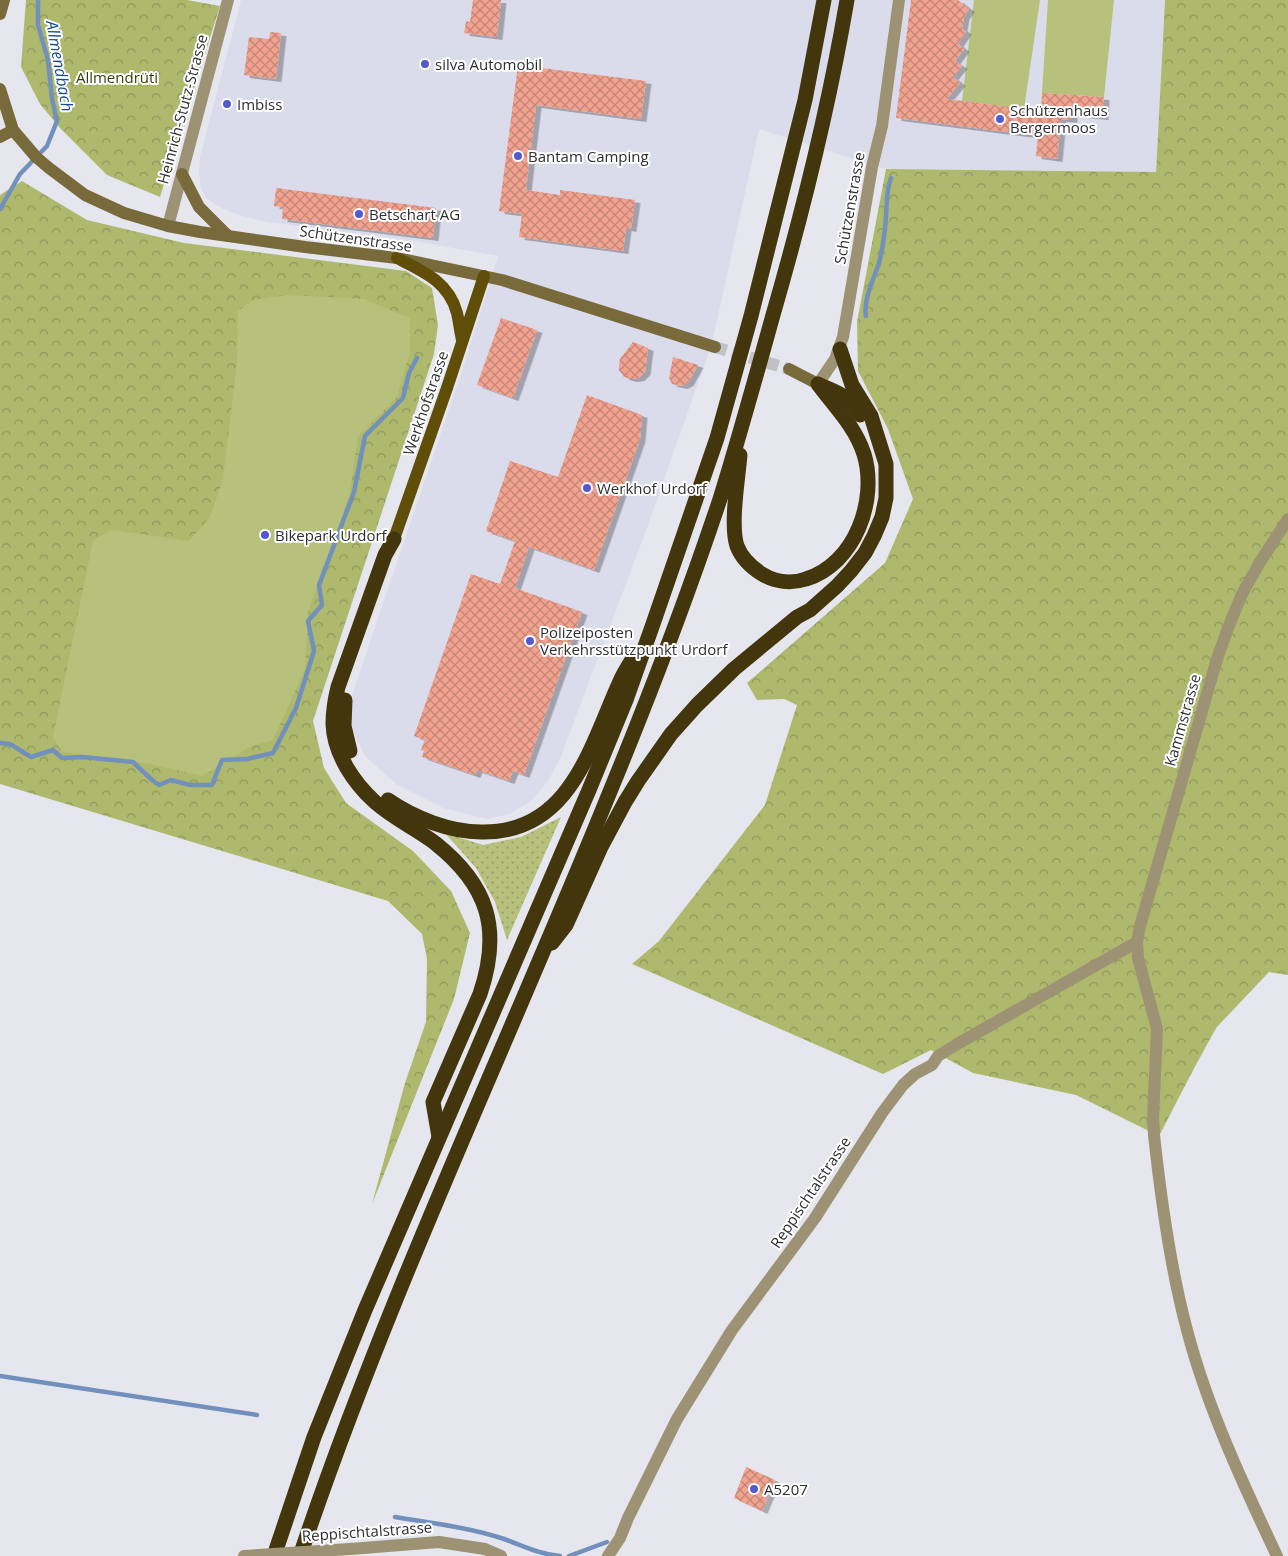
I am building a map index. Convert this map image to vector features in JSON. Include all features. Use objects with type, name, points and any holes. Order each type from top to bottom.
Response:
[{"type":"highway","points":[[274,1556],[314,1437],[365,1310],[589,790],[626,700],[654,624],[717,438],[751,316],[805,100],[824,0]]},
{"type":"highway","points":[[300,1556],[346,1427],[421,1237],[607,799],[696,568],[743,424],[789,259],[827,105],[847,0]]},
{"type":"highway","points":[[540,958],[566,925],[601,847],[625,802],[671,734],[697,705],[734,669],[838,586],[865,553],[874,536],[882,517],[886,498],[886,464],[871,416],[852,385],[840,349]]},
{"type":"highway","points":[[743,424],[734,520],[737,545],[742,557],[752,567],[780,582],[798,582],[814,577],[829,568],[842,555],[854,538],[862,520],[868,498],[868,475],[857,435],[846,418],[818,384]]},
{"type":"highway","points":[[818,384],[844,395],[877,436]]},
{"type":"highway","points":[[394,539],[392,557],[347,686],[343,709],[344,726],[347,743],[355,763],[365,780],[381,796],[399,808],[441,825],[470,832],[510,830],[526,824],[543,814],[560,800],[588,756],[622,676],[654,624]]},
{"type":"highway","points":[[394,539],[386,555],[338,687],[333,726],[338,749],[346,768],[360,786],[376,803],[434,843],[465,870],[482,899],[488,919],[490,939],[486,976],[434,1102],[439,1137]]},
{"type":"main road","points":[[0,14],[4,0]]},
{"type":"main road","points":[[0,89],[13,130],[0,137]]},
{"type":"main road","name":"Schützenstrasse","points":[[13,130],[36,157],[49,168],[85,194],[124,213],[168,226],[228,236],[397,258],[502,280],[715,347]]},
{"type":"main road","points":[[182,174],[198,207],[228,236]]},
{"type":"main road","points":[[397,258],[427,272],[441,284],[456,311],[463,343]]},
{"type":"main road","name":"Werkhofstrasse","points":[[394,539],[463,343],[484,276]]},
{"type":"main road","points":[[789,369],[818,384]]},
{"type":"street","name":"Heinrich-Stutz-Strasse","points":[[168,226],[228,0]]},
{"type":"street","name":"Schützenstrasse","points":[[818,384],[835,359],[843,337],[872,167],[882,126],[899,0]]},
{"type":"street","name":"Kammstrasse","points":[[1137,942],[1217,659],[1242,594],[1288,519]]},
{"type":"street","points":[[1137,942],[1138,958],[1157,1028],[1154,1135],[1168,1234],[1187,1332],[1210,1404],[1277,1556]]},
{"type":"street","name":"Reppischtalstrasse","points":[[608,1556],[620,1538],[677,1419],[732,1330],[815,1218],[882,1113],[903,1085],[915,1074],[932,1066],[938,1056],[959,1043],[1137,942]]},
{"type":"street","name":"Reppischtalstrasse","points":[[234,1556],[439,1542],[485,1549],[501,1556]]},
{"type":"shaded area","points":[[241,0],[1165,0],[1156,172],[886,169],[759,129],[712,343],[647,528],[561,756],[548,781],[532,800],[510,814],[487,819],[443,808],[396,784],[365,756],[352,730],[352,695],[464,365],[498,256],[409,240],[267,222],[242,216],[219,207],[206,198],[201,189],[199,174],[200,157]]},
{"type":"green space","name":"Allmendrüti","points":[[26,0],[187,0],[220,6],[160,197],[107,175],[61,129],[40,104],[21,67]]},
{"type":"green space","points":[[974,0],[1040,0],[1024,109],[962,101]]},
{"type":"green space","points":[[1048,0],[1114,0],[1104,97],[1042,93]]},
{"type":"green space","points":[[1165,0],[1288,0],[1288,975],[1269,972],[1216,1028],[1159,1136],[1076,1095],[973,1073],[931,1050],[883,1074],[632,964],[659,941],[765,805],[797,705],[784,699],[757,700],[747,683],[885,563],[913,499],[888,429],[858,371],[857,322],[886,169],[1156,172]]},
{"type":"green space","points":[[22,181],[87,220],[184,243],[406,271],[432,288],[438,325],[434,354],[313,721],[324,768],[346,803],[413,851],[451,891],[470,933],[454,999],[372,1204],[405,1083],[426,1022],[427,959],[422,934],[388,901],[0,784],[0,195]]},
{"type":"green space","name":"Bikepark Urdorf","points":[[287,295],[364,299],[410,318],[410,352],[397,397],[358,437],[349,497],[308,612],[305,669],[273,740],[251,746],[202,776],[151,764],[62,752],[53,737],[93,540],[112,530],[189,541],[210,517],[223,479],[237,363],[238,311],[253,300]]},
{"type":"green space","points":[[561,817],[507,940],[495,902],[476,868],[445,833],[483,845],[521,837]]},
{"type":"building","points":[[473,0],[501,0],[497,37],[464,33],[466,21],[470,22]]},
{"type":"building","points":[[911,0],[958,0],[969,9],[964,17],[962,28],[966,32],[958,44],[964,49],[955,61],[962,66],[953,77],[960,83],[947,99],[1041,111],[1042,93],[1104,97],[1103,117],[1072,114],[1072,120],[1061,119],[1057,159],[1036,156],[1038,136],[896,118]]},
{"type":"building","points":[[270,32],[281,33],[276,79],[244,75],[249,37],[269,39]]},
{"type":"building","points":[[518,65],[646,81],[641,119],[536,105],[526,190],[560,195],[560,190],[635,200],[631,229],[626,228],[623,251],[519,237],[522,214],[499,211]]},
{"type":"building","name":"Betschart AG","points":[[276,188],[436,208],[433,238],[282,219],[283,207],[274,206]]},
{"type":"building","points":[[501,318],[537,330],[513,398],[477,385]]},
{"type":"building","points":[[633,342],[648,348],[645,372],[639,378],[631,379],[624,377],[619,370],[619,366],[620,359]]},
{"type":"building","points":[[673,357],[698,365],[688,383],[682,386],[672,384],[669,378]]},
{"type":"building","points":[[587,395],[642,415],[640,439],[594,570],[529,547],[515,588],[582,612],[524,775],[513,771],[509,781],[477,770],[475,775],[422,757],[424,751],[421,750],[425,740],[414,736],[471,574],[500,584],[515,541],[486,531],[510,461],[558,477]]},
{"type":"building","name":"A5207","points":[[746,1467],[775,1480],[762,1511],[734,1498]]},
{"type":"waterway","name":"Allmendbach","points":[[0,209],[20,174],[47,146],[57,121],[52,99],[48,60],[38,25],[38,0]]},
{"type":"waterway","points":[[866,316],[867,296],[882,251],[887,192],[891,178]]},
{"type":"waterway","points":[[0,743],[10,744],[31,757],[53,750],[62,758],[82,757],[133,762],[159,785],[171,780],[190,785],[212,785],[222,760],[247,759],[273,753],[296,708],[314,651],[308,621],[322,605],[319,585],[354,492],[365,436],[403,398],[409,373],[417,358]]},
{"type":"waterway","points":[[0,1376],[257,1415]]},
{"type":"waterway","points":[[395,1517],[475,1531],[537,1551],[560,1556]]},
{"type":"waterway","points":[[569,1556],[607,1542]]},
{"type":"tunnel","points":[[715,347],[789,369]]},
{"type":"place","name":"silva Automobil","points":[[425,64]]},
{"type":"place","name":"Imbiss","points":[[227,104]]},
{"type":"place","name":"Schützenhaus Bergermoos","points":[[1000,119]]},
{"type":"place","name":"Bantam Camping","points":[[518,156]]},
{"type":"place","name":"Betschart AG","points":[[359,214]]},
{"type":"place","name":"Werkhof Urdorf","points":[[587,488]]},
{"type":"place","name":"Bikepark Urdorf","points":[[265,535]]},
{"type":"place","name":"Polizeiposten Verkehrsstützpunkt Urdorf","points":[[530,641]]},
{"type":"place","name":"A5207","points":[[754,1489]]}]
